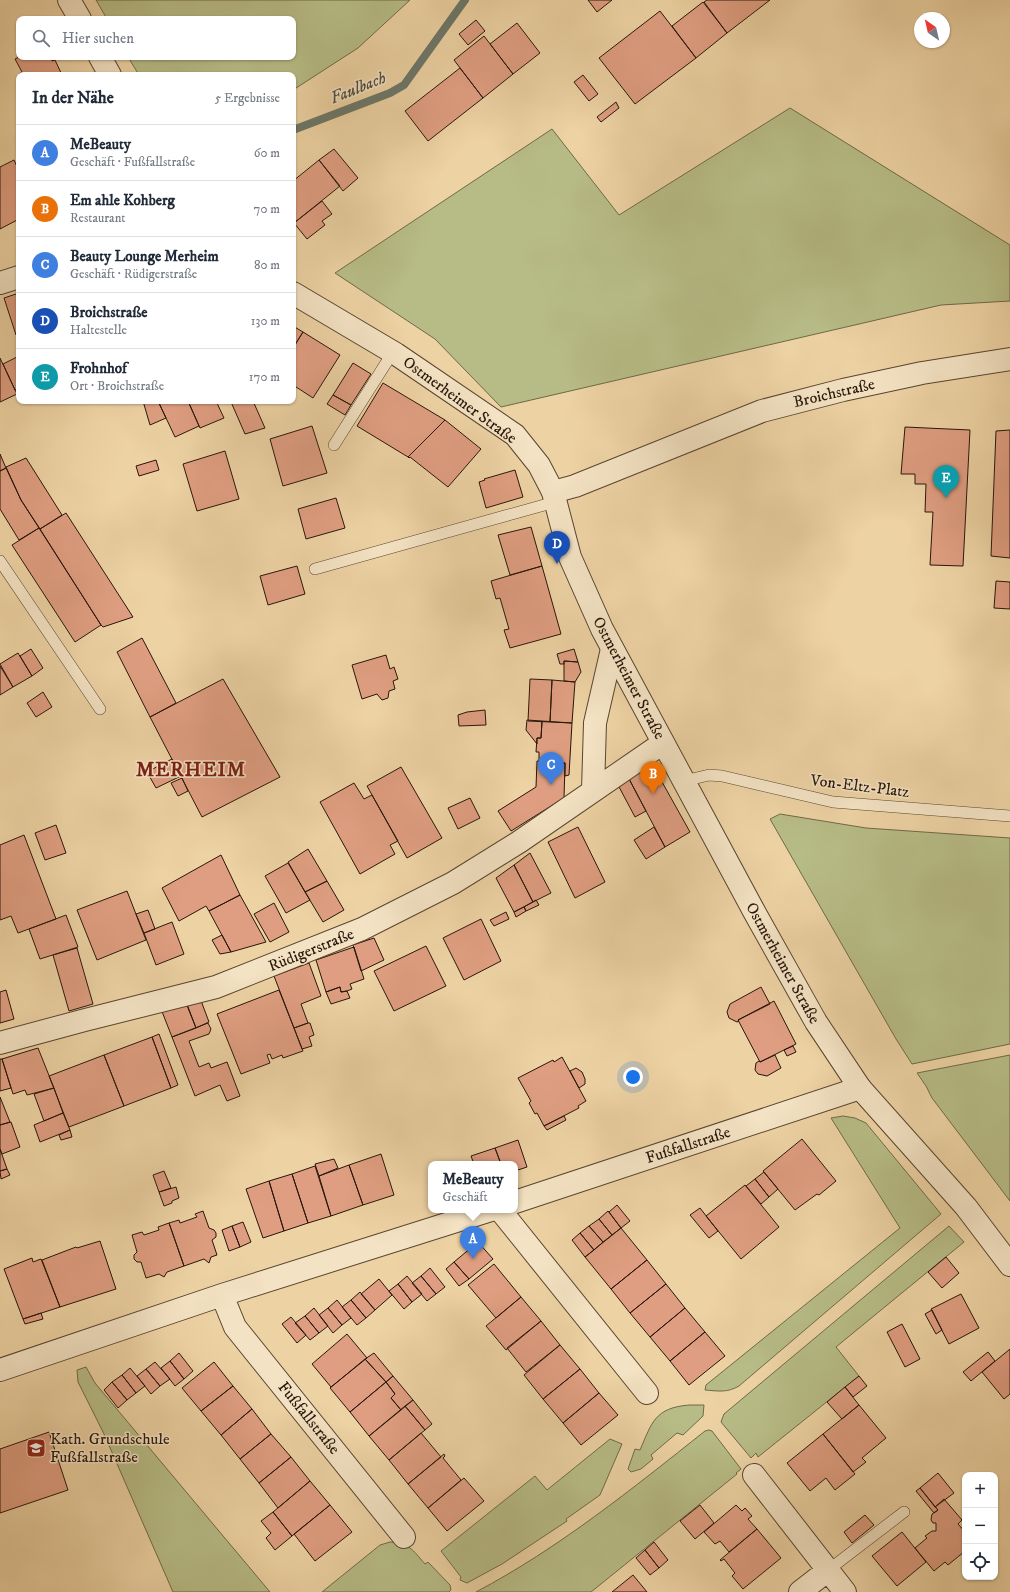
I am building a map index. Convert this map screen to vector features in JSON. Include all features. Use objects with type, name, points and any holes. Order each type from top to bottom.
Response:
[{"type":"street","points":[[69,0],[78,16]]},
{"type":"street","points":[[102,60],[108,72]]},
{"type":"street","points":[[0,283],[16,278]]},
{"type":"street","name":"Ostmerheimer Straße","points":[[296,294],[393,352],[515,435],[539,465],[554,497],[570,557],[587,599],[662,743],[684,780],[816,1022],[860,1088],[966,1207],[1010,1265]]},
{"type":"street","name":"Broichstraße","points":[[554,497],[575,486],[762,411],[843,390],[922,373],[1010,359]]},
{"type":"street","points":[[593,790],[594,723],[612,649]]},
{"type":"street","name":"Rüdigerstraße","points":[[0,1044],[85,1020],[216,987],[362,929],[453,883],[519,842],[662,743]]},
{"type":"street","name":"Fußfallstraße","points":[[518,1201],[860,1088]]},
{"type":"street","points":[[0,1370],[222,1295],[482,1213]]},
{"type":"street","points":[[502,1213],[648,1393]]},
{"type":"street","name":"Fußfallstraße","points":[[222,1295],[235,1327],[404,1537]]},
{"type":"street","points":[[754,1475],[827,1571],[845,1592]]},
{"type":"street","points":[[800,1592],[827,1571]]},
{"type":"lane","points":[[334,445],[393,352]]},
{"type":"lane","points":[[315,569],[554,497]]},
{"type":"lane","points":[[0,561],[100,709]]},
{"type":"lane","name":"Von-Eltz-Platz","points":[[684,780],[709,775],[722,776],[833,802],[1010,816]]},
{"type":"lane","points":[[827,1571],[904,1512]]},
{"type":"green space","points":[[96,0],[410,0],[358,48],[296,88],[296,72],[137,72],[130,60],[296,60],[296,16],[105,16]]},
{"type":"green space","points":[[790,108],[1010,245],[1010,301],[941,305],[501,407],[435,339],[335,273],[552,129],[619,215]]},
{"type":"green space","points":[[780,814],[866,828],[1010,838],[1010,1044],[912,1064],[896,1039],[770,819]]},
{"type":"green space","points":[[1010,1055],[1010,1201],[932,1098],[917,1073]]},
{"type":"green space","points":[[843,1116],[855,1118],[866,1123],[941,1214],[739,1386],[726,1391],[705,1390],[706,1385],[900,1228],[831,1118]]},
{"type":"green space","points":[[949,1226],[964,1242],[836,1347],[859,1376],[758,1457],[756,1453],[751,1458],[721,1422],[724,1414]]},
{"type":"green space","points":[[86,1367],[95,1383],[270,1592],[173,1592],[104,1434],[78,1382],[77,1370]]},
{"type":"green space","points":[[689,1405],[704,1405],[703,1416],[683,1435],[677,1433],[651,1455],[653,1459],[641,1469],[631,1472],[628,1469],[635,1449],[640,1450],[656,1418],[669,1409]]},
{"type":"green space","points":[[705,1431],[712,1431],[741,1469],[736,1473],[737,1474],[591,1592],[476,1592],[507,1575],[566,1537],[622,1496]]},
{"type":"green space","points":[[610,1439],[622,1444],[600,1495],[566,1519],[567,1521],[502,1564],[467,1583],[460,1580],[461,1577],[441,1551],[535,1476],[547,1490]]},
{"type":"green space","points":[[390,1542],[402,1544],[410,1548],[425,1564],[428,1562],[450,1585],[451,1590],[449,1592],[322,1592],[380,1545]]},
{"type":"building","points":[[588,0],[612,0],[597,12]]},
{"type":"building","points":[[707,0],[770,0],[727,33],[704,2]]},
{"type":"building","points":[[703,2],[727,33],[696,58],[672,26]]},
{"type":"building","points":[[660,11],[696,58],[635,104],[599,58]]},
{"type":"building","points":[[476,20],[485,31],[468,45],[459,34]]},
{"type":"building","points":[[517,23],[540,53],[513,74],[490,44]]},
{"type":"building","points":[[484,36],[513,74],[483,98],[454,60]]},
{"type":"building","points":[[15,59],[55,60],[61,72],[22,72]]},
{"type":"building","points":[[460,68],[483,98],[428,141],[405,111]]},
{"type":"building","points":[[583,75],[598,94],[589,101],[574,82]]},
{"type":"building","points":[[616,102],[619,108],[601,122],[597,117]]},
{"type":"building","points":[[334,149],[358,178],[343,191],[319,160]]},
{"type":"building","points":[[14,160],[16,164],[16,221],[0,229],[0,167]]},
{"type":"building","points":[[319,160],[340,186],[296,221],[296,179]]},
{"type":"building","points":[[322,201],[332,214],[322,221],[325,225],[307,239],[296,225],[296,221]]},
{"type":"building","points":[[16,294],[16,335],[4,298]]},
{"type":"building","points":[[296,328],[303,332],[296,343]]},
{"type":"building","points":[[303,332],[340,355],[313,398],[296,387],[296,343]]},
{"type":"building","points":[[0,358],[16,394],[0,402]]},
{"type":"building","points":[[16,358],[16,390],[15,390],[3,364]]},
{"type":"building","points":[[353,363],[371,374],[351,405],[333,395]]},
{"type":"building","points":[[383,383],[445,420],[408,457],[357,426]]},
{"type":"building","points":[[333,395],[351,405],[345,415],[327,404]]},
{"type":"building","points":[[144,404],[159,404],[166,418],[150,425]]},
{"type":"building","points":[[159,404],[189,404],[199,426],[175,437]]},
{"type":"building","points":[[189,404],[217,404],[224,418],[200,428]]},
{"type":"building","points":[[232,404],[254,404],[265,428],[245,434]]},
{"type":"building","points":[[445,420],[481,449],[448,487],[408,457]]},
{"type":"building","points":[[312,426],[327,473],[283,486],[270,439]]},
{"type":"building","points":[[905,427],[970,430],[963,566],[930,565],[933,512],[925,512],[926,484],[915,484],[915,474],[901,474]]},
{"type":"building","points":[[1010,430],[1010,558],[991,556],[996,431]]},
{"type":"building","points":[[225,451],[239,499],[197,511],[183,464]]},
{"type":"building","points":[[0,454],[6,468],[0,471]]},
{"type":"building","points":[[26,458],[62,515],[40,529],[21,500],[6,467]]},
{"type":"building","points":[[156,460],[159,470],[139,476],[136,466]]},
{"type":"building","points":[[6,468],[21,500],[39,528],[19,540],[0,509],[0,471]]},
{"type":"building","points":[[515,470],[523,497],[486,508],[479,482],[485,480],[484,479]]},
{"type":"building","points":[[336,498],[345,528],[306,539],[298,509]]},
{"type":"building","points":[[66,513],[133,617],[103,627],[101,625],[40,529]]},
{"type":"building","points":[[531,527],[542,566],[510,575],[498,535]]},
{"type":"building","points":[[39,528],[101,625],[75,642],[12,545]]},
{"type":"building","points":[[297,566],[305,594],[268,605],[260,576]]},
{"type":"building","points":[[542,566],[561,634],[510,648],[504,630],[509,629],[500,598],[496,599],[491,581]]},
{"type":"building","points":[[996,581],[1010,582],[1010,609],[994,608]]},
{"type":"building","points":[[142,638],[176,703],[150,717],[117,652]]},
{"type":"building","points":[[31,649],[43,668],[32,676],[20,656]]},
{"type":"building","points":[[574,649],[578,662],[564,661],[564,664],[560,664],[557,654]]},
{"type":"building","points":[[18,653],[32,676],[13,687],[0,664]]},
{"type":"building","points":[[386,655],[390,669],[394,667],[398,679],[393,681],[395,689],[389,691],[388,698],[382,700],[377,694],[362,699],[352,665]]},
{"type":"building","points":[[564,661],[578,662],[581,672],[575,682],[564,681]]},
{"type":"building","points":[[0,666],[13,687],[0,695]]},
{"type":"building","points":[[223,679],[280,777],[202,817],[150,717]]},
{"type":"building","points":[[530,679],[552,680],[550,722],[528,721]]},
{"type":"building","points":[[552,680],[575,682],[572,723],[550,722]]},
{"type":"building","points":[[43,692],[52,707],[36,717],[27,703]]},
{"type":"building","points":[[485,710],[486,725],[459,726],[458,715],[467,712]]},
{"type":"building","points":[[527,720],[542,721],[541,738],[537,738],[537,744],[526,730]]},
{"type":"building","points":[[542,721],[572,723],[569,775],[565,776],[565,763],[539,761],[539,752],[536,752],[537,738],[541,738]]},
{"type":"building","points":[[172,759],[181,776],[156,788],[147,772]]},
{"type":"building","points":[[537,761],[565,763],[564,798],[511,831],[498,811],[536,787]]},
{"type":"building","points":[[652,764],[690,832],[665,847],[628,777]]},
{"type":"building","points":[[401,767],[442,838],[407,858],[367,786]]},
{"type":"building","points":[[628,777],[646,811],[635,817],[618,785]]},
{"type":"building","points":[[182,778],[188,791],[178,796],[171,783]]},
{"type":"building","points":[[354,783],[364,799],[372,795],[398,841],[390,845],[395,854],[360,874],[320,802]]},
{"type":"building","points":[[470,798],[480,818],[458,829],[448,808]]},
{"type":"building","points":[[56,825],[66,853],[45,860],[35,833]]},
{"type":"building","points":[[578,827],[605,882],[575,898],[548,842]]},
{"type":"building","points":[[654,827],[665,847],[646,859],[634,840]]},
{"type":"building","points":[[24,835],[56,919],[18,933],[11,916],[0,920],[0,845]]},
{"type":"building","points":[[308,849],[327,881],[305,892],[288,862]]},
{"type":"building","points":[[530,853],[551,893],[533,902],[514,865]]},
{"type":"building","points":[[221,855],[240,895],[209,911],[206,906],[179,921],[162,888]]},
{"type":"building","points":[[288,863],[310,900],[286,913],[265,876]]},
{"type":"building","points":[[514,865],[533,902],[514,912],[496,878]]},
{"type":"building","points":[[327,881],[344,910],[323,922],[305,892]]},
{"type":"building","points":[[127,891],[146,940],[97,960],[77,910]]},
{"type":"building","points":[[240,895],[266,942],[231,952],[209,911]]},
{"type":"building","points":[[536,900],[539,905],[526,911],[524,907]]},
{"type":"building","points":[[274,903],[289,932],[270,942],[254,914]]},
{"type":"building","points":[[524,907],[526,911],[516,917],[514,912]]},
{"type":"building","points":[[148,910],[155,929],[144,933],[136,914]]},
{"type":"building","points":[[506,912],[509,919],[494,926],[490,920]]},
{"type":"building","points":[[66,915],[78,947],[40,959],[29,929]]},
{"type":"building","points":[[481,919],[501,961],[464,980],[443,938]]},
{"type":"building","points":[[172,922],[184,954],[156,965],[144,933]]},
{"type":"building","points":[[222,935],[231,952],[220,954],[212,940]]},
{"type":"building","points":[[374,938],[384,960],[361,971],[353,945]]},
{"type":"building","points":[[426,946],[446,986],[394,1011],[374,971]]},
{"type":"building","points":[[354,947],[364,979],[350,984],[352,989],[347,991],[341,992],[340,987],[326,992],[316,960]]},
{"type":"building","points":[[77,948],[93,1004],[69,1011],[53,955]]},
{"type":"building","points":[[309,963],[321,996],[301,1004],[308,1023],[294,1028],[274,976]]},
{"type":"building","points":[[340,987],[341,992],[347,991],[350,998],[331,1004],[326,992]]},
{"type":"building","points":[[761,987],[770,1004],[738,1020],[739,1021],[737,1022],[729,1018],[727,1012],[730,1004]]},
{"type":"building","points":[[6,990],[14,1019],[0,1023],[0,992]]},
{"type":"building","points":[[279,990],[303,1051],[283,1058],[282,1055],[272,1059],[270,1054],[267,1055],[270,1063],[241,1074],[217,1014]]},
{"type":"building","points":[[200,998],[209,1022],[196,1028],[186,1003]]},
{"type":"building","points":[[185,999],[196,1028],[172,1037],[161,1009]]},
{"type":"building","points":[[774,1001],[796,1044],[760,1062],[738,1020]]},
{"type":"building","points":[[208,1023],[211,1029],[209,1034],[189,1041],[199,1067],[209,1063],[211,1068],[227,1062],[240,1096],[227,1101],[220,1085],[195,1096],[172,1037]]},
{"type":"building","points":[[310,1023],[314,1035],[309,1037],[312,1046],[302,1049],[294,1028]]},
{"type":"building","points":[[159,1034],[178,1085],[171,1088],[152,1037]]},
{"type":"building","points":[[152,1037],[171,1088],[124,1106],[104,1055]]},
{"type":"building","points":[[793,1046],[796,1052],[787,1056],[784,1050]]},
{"type":"building","points":[[38,1048],[54,1088],[27,1095],[25,1090],[13,1094],[2,1059]]},
{"type":"building","points":[[104,1055],[124,1106],[69,1127],[49,1076]]},
{"type":"building","points":[[775,1055],[781,1068],[767,1076],[758,1074],[755,1070],[756,1063]]},
{"type":"building","points":[[562,1057],[586,1101],[578,1106],[579,1108],[544,1126],[537,1113],[535,1114],[529,1103],[531,1101],[518,1078]]},
{"type":"building","points":[[0,1059],[2,1059],[11,1088],[0,1091]]},
{"type":"building","points":[[576,1068],[582,1072],[585,1079],[585,1084],[579,1088],[570,1071]]},
{"type":"building","points":[[54,1088],[63,1113],[44,1121],[34,1094]]},
{"type":"building","points":[[0,1097],[10,1122],[0,1125]]},
{"type":"building","points":[[63,1113],[70,1130],[40,1142],[34,1125]]},
{"type":"building","points":[[564,1116],[566,1120],[547,1130],[544,1126]]},
{"type":"building","points":[[11,1122],[20,1147],[2,1154],[0,1149],[0,1125]]},
{"type":"building","points":[[70,1130],[72,1137],[61,1140],[59,1135]]},
{"type":"building","points":[[802,1139],[836,1181],[819,1195],[817,1194],[795,1210],[763,1171]]},
{"type":"building","points":[[518,1140],[527,1167],[518,1170],[518,1161],[500,1161],[495,1148]]},
{"type":"building","points":[[495,1148],[500,1161],[473,1161],[471,1156]]},
{"type":"building","points":[[0,1149],[7,1169],[0,1171]]},
{"type":"building","points":[[381,1154],[394,1195],[363,1205],[349,1165]]},
{"type":"building","points":[[334,1159],[338,1168],[319,1176],[315,1164]]},
{"type":"building","points":[[349,1165],[363,1205],[331,1216],[319,1176]]},
{"type":"building","points":[[315,1166],[331,1216],[308,1223],[292,1174]]},
{"type":"building","points":[[7,1169],[10,1175],[1,1179],[0,1171]]},
{"type":"building","points":[[164,1171],[171,1188],[159,1192],[153,1175]]},
{"type":"building","points":[[764,1172],[778,1189],[769,1197],[755,1179]]},
{"type":"building","points":[[292,1174],[308,1223],[284,1231],[269,1181]]},
{"type":"building","points":[[755,1179],[769,1197],[761,1204],[746,1186]]},
{"type":"building","points":[[269,1181],[284,1231],[263,1238],[246,1189]]},
{"type":"building","points":[[745,1185],[779,1227],[741,1259],[706,1216]]},
{"type":"building","points":[[176,1187],[179,1198],[164,1206],[159,1192]]},
{"type":"building","points":[[617,1205],[630,1221],[621,1228],[609,1212]]},
{"type":"building","points":[[700,1208],[718,1231],[709,1238],[690,1215]]},
{"type":"building","points":[[203,1211],[209,1228],[214,1230],[216,1233],[216,1237],[212,1240],[217,1255],[211,1257],[209,1263],[204,1259],[184,1266],[169,1223],[179,1220],[180,1223],[197,1217],[195,1214]]},
{"type":"building","points":[[608,1211],[621,1228],[612,1235],[599,1219]]},
{"type":"building","points":[[599,1219],[612,1235],[603,1242],[589,1226]]},
{"type":"building","points":[[243,1222],[251,1242],[240,1247],[232,1226]]},
{"type":"building","points":[[169,1223],[184,1266],[167,1272],[164,1277],[159,1274],[146,1278],[141,1262],[137,1262],[134,1259],[134,1255],[137,1252],[132,1235],[142,1232],[144,1235],[159,1230],[158,1227]]},
{"type":"building","points":[[232,1226],[240,1247],[229,1251],[222,1230]]},
{"type":"building","points":[[589,1226],[603,1242],[594,1250],[580,1233]]},
{"type":"building","points":[[621,1228],[647,1260],[611,1289],[585,1257]]},
{"type":"building","points":[[580,1233],[594,1250],[585,1257],[572,1240]]},
{"type":"building","points":[[100,1241],[116,1289],[60,1307],[42,1260],[76,1247],[77,1248]]},
{"type":"building","points":[[478,1242],[493,1259],[469,1279],[454,1262]]},
{"type":"building","points":[[946,1257],[959,1273],[942,1288],[928,1272]]},
{"type":"building","points":[[32,1258],[33,1262],[41,1259],[60,1307],[23,1319],[4,1269]]},
{"type":"building","points":[[647,1260],[666,1284],[630,1313],[611,1289]]},
{"type":"building","points":[[454,1262],[469,1279],[459,1286],[446,1269]]},
{"type":"building","points":[[494,1264],[521,1297],[496,1318],[468,1285]]},
{"type":"building","points":[[430,1268],[445,1287],[436,1294],[421,1276]]},
{"type":"building","points":[[407,1276],[422,1294],[412,1302],[398,1284]]},
{"type":"building","points":[[421,1276],[436,1294],[427,1301],[412,1283]]},
{"type":"building","points":[[379,1279],[392,1295],[375,1310],[361,1294]]},
{"type":"building","points":[[398,1284],[412,1302],[404,1309],[389,1291]]},
{"type":"building","points":[[666,1284],[685,1308],[650,1337],[630,1313]]},
{"type":"building","points":[[360,1292],[375,1310],[366,1318],[351,1300]]},
{"type":"building","points":[[961,1294],[979,1328],[949,1344],[931,1309]]},
{"type":"building","points":[[521,1297],[541,1321],[506,1350],[486,1326]]},
{"type":"building","points":[[337,1300],[351,1318],[342,1325],[328,1308]]},
{"type":"building","points":[[351,1300],[366,1318],[357,1325],[342,1307]]},
{"type":"building","points":[[314,1308],[328,1326],[319,1333],[305,1316]]},
{"type":"building","points":[[328,1308],[342,1325],[333,1333],[319,1315]]},
{"type":"building","points":[[685,1308],[705,1332],[670,1361],[650,1337]]},
{"type":"building","points":[[932,1310],[942,1330],[936,1334],[925,1314]]},
{"type":"building","points":[[41,1313],[43,1319],[25,1324],[23,1319]]},
{"type":"building","points":[[305,1316],[319,1333],[310,1340],[295,1323]]},
{"type":"building","points":[[291,1317],[306,1335],[297,1343],[282,1324]]},
{"type":"building","points":[[541,1321],[560,1345],[526,1372],[507,1348]]},
{"type":"building","points":[[902,1324],[920,1359],[905,1367],[887,1332]]},
{"type":"building","points":[[705,1332],[725,1356],[689,1385],[670,1361]]},
{"type":"building","points":[[347,1334],[367,1358],[331,1387],[312,1364]]},
{"type":"building","points":[[560,1345],[580,1369],[543,1399],[524,1375]]},
{"type":"building","points":[[1010,1349],[1010,1394],[1004,1399],[982,1372]]},
{"type":"building","points":[[988,1352],[995,1361],[971,1381],[963,1372]]},
{"type":"building","points":[[179,1353],[193,1371],[184,1379],[170,1361]]},
{"type":"building","points":[[374,1353],[393,1376],[386,1382],[365,1359]]},
{"type":"building","points":[[365,1359],[386,1382],[350,1412],[330,1388]]},
{"type":"building","points":[[170,1361],[184,1379],[175,1386],[161,1368]]},
{"type":"building","points":[[155,1362],[170,1379],[160,1386],[146,1369]]},
{"type":"building","points":[[214,1362],[233,1386],[201,1411],[182,1388]]},
{"type":"building","points":[[130,1368],[145,1386],[136,1393],[122,1375]]},
{"type":"building","points":[[146,1369],[160,1386],[151,1394],[137,1376]]},
{"type":"building","points":[[580,1369],[599,1393],[563,1423],[543,1399]]},
{"type":"building","points":[[122,1375],[136,1393],[127,1400],[112,1382]]},
{"type":"building","points":[[393,1376],[413,1400],[401,1410],[391,1398],[395,1394],[386,1382]]},
{"type":"building","points":[[859,1376],[867,1386],[853,1397],[845,1387]]},
{"type":"building","points":[[112,1382],[127,1400],[118,1408],[104,1390]]},
{"type":"building","points":[[386,1382],[395,1394],[391,1398],[401,1410],[369,1436],[350,1412]]},
{"type":"building","points":[[233,1386],[252,1409],[221,1435],[201,1411]]},
{"type":"building","points":[[845,1387],[859,1405],[842,1419],[827,1402]]},
{"type":"building","points":[[599,1393],[618,1415],[581,1445],[563,1423]]},
{"type":"building","points":[[413,1400],[432,1424],[425,1430],[405,1406]]},
{"type":"building","points":[[859,1405],[886,1438],[862,1458],[866,1462],[853,1472],[823,1434]]},
{"type":"building","points":[[405,1406],[425,1430],[389,1460],[369,1436]]},
{"type":"building","points":[[252,1409],[271,1434],[240,1459],[221,1435]]},
{"type":"building","points":[[49,1432],[68,1490],[0,1513],[0,1449]]},
{"type":"building","points":[[421,1433],[441,1457],[408,1484],[389,1460]]},
{"type":"building","points":[[271,1434],[291,1457],[259,1483],[240,1459]]},
{"type":"building","points":[[823,1434],[855,1474],[835,1490],[826,1478],[810,1491],[787,1463]]},
{"type":"building","points":[[444,1454],[445,1456],[443,1458],[461,1480],[428,1508],[408,1484]]},
{"type":"building","points":[[291,1457],[310,1481],[278,1508],[259,1483]]},
{"type":"building","points":[[938,1473],[954,1493],[935,1507],[920,1488]]},
{"type":"building","points":[[464,1478],[484,1501],[447,1531],[428,1508]]},
{"type":"building","points":[[310,1481],[330,1505],[292,1536],[273,1512]]},
{"type":"building","points":[[920,1488],[938,1510],[934,1513],[916,1491]]},
{"type":"building","points":[[944,1499],[962,1520],[958,1524],[962,1529],[962,1553],[948,1565],[945,1562],[934,1571],[915,1548],[927,1538],[925,1536],[932,1531],[936,1531],[936,1523],[933,1523],[931,1520],[932,1514],[938,1510],[935,1507]]},
{"type":"building","points":[[330,1505],[352,1532],[315,1561],[294,1534]]},
{"type":"building","points":[[700,1505],[714,1523],[695,1539],[680,1521]]},
{"type":"building","points":[[736,1505],[742,1511],[745,1508],[752,1516],[748,1519],[757,1529],[729,1552],[720,1541],[715,1544],[704,1532]]},
{"type":"building","points":[[273,1512],[292,1536],[275,1550],[266,1538],[271,1533],[261,1521]]},
{"type":"building","points":[[865,1515],[874,1525],[852,1543],[844,1532]]},
{"type":"building","points":[[757,1529],[781,1558],[743,1589],[732,1576],[735,1573],[724,1559],[721,1561],[720,1560]]},
{"type":"building","points":[[902,1532],[926,1562],[897,1586],[872,1556]]},
{"type":"building","points":[[654,1542],[668,1560],[659,1568],[645,1550]]},
{"type":"building","points":[[645,1550],[659,1568],[650,1575],[636,1558]]},
{"type":"building","points":[[633,1575],[647,1592],[612,1592]]},
{"type":"waterway","name":"Faulbach","points":[[296,129],[390,93],[404,85],[465,0]]},
{"type":"place","name":"Frohnhof","points":[[946,498]]},
{"type":"place","name":"Broichstraße","points":[[557,564]]},
{"type":"place","name":"Beauty Lounge Merheim","points":[[551,785]]},
{"type":"place","name":"Em ahle Kohberg","points":[[653,794]]},
{"type":"place","name":"MeBeauty","points":[[473,1259]]},
{"type":"place","name":"Kath. Grundschule Fußfallstraße","points":[[36,1448]]},
{"type":"district","name":"MERHEIM","points":[[191,770]]}]
